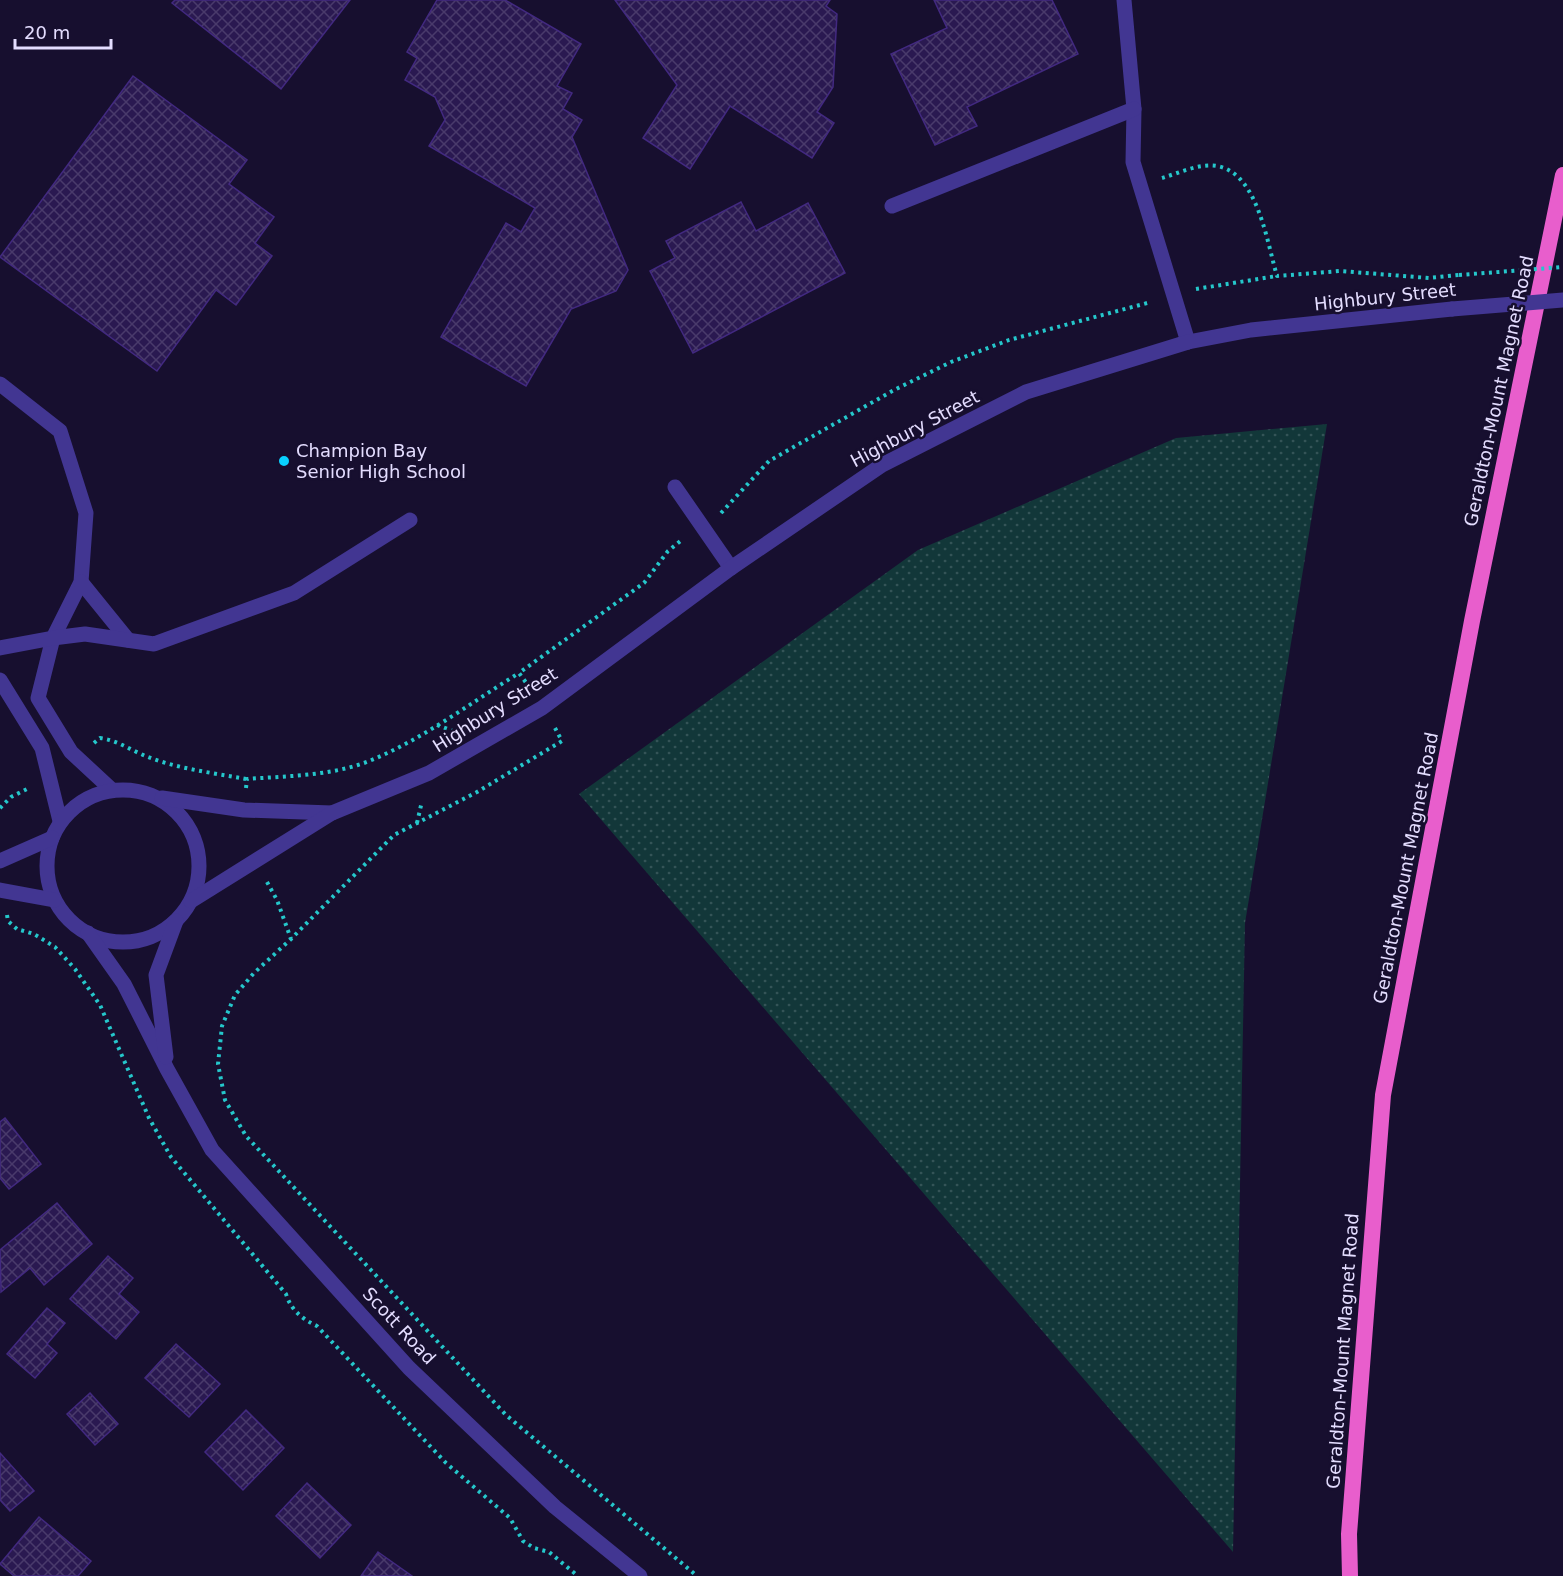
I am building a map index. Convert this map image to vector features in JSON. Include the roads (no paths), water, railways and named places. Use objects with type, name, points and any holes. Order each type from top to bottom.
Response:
[{"type":"highway","name":"Geraldton-Mount Magnet Road","points":[[1350,1576],[1349,1534],[1383,1095],[1472,621],[1563,175]]},
{"type":"street","points":[[1124,0],[1134,109],[1133,162],[1188,342]]},
{"type":"street","points":[[892,206],[1134,109]]},
{"type":"street","name":"Highbury Street","points":[[191,901],[332,813],[429,773],[542,708],[732,568],[882,465],[1026,393],[1188,342],[1251,330],[1563,300]]},
{"type":"street","points":[[0,384],[60,431],[86,513],[81,582],[53,638],[38,698],[71,752],[112,790]]},
{"type":"street","points":[[675,487],[732,568]]},
{"type":"street","points":[[0,648],[85,634],[154,644],[294,593],[410,520]]},
{"type":"street","points":[[81,582],[128,640]]},
{"type":"street","points":[[0,680],[42,748],[60,821]]},
{"type":"street","points":[[112,790],[136,790],[159,798],[178,812],[192,832],[198,855],[198,879],[191,901],[176,921],[157,934],[134,941],[110,941],[88,933],[69,920],[54,900],[47,877],[47,857],[60,821],[75,806],[92,796],[112,790]]},
{"type":"street","name":"Highbury Street","points":[[159,798],[244,810],[332,813]]},
{"type":"street","points":[[0,861],[52,838]]},
{"type":"street","points":[[0,890],[54,900]]},
{"type":"street","name":"Scott Road","points":[[167,1069],[156,975],[176,921]]},
{"type":"street","name":"Scott Road","points":[[88,933],[124,984],[167,1069],[212,1150],[409,1368],[555,1507],[640,1576]]},
{"type":"place","name":"Champion Bay Senior High School","points":[[284,461]]}]
